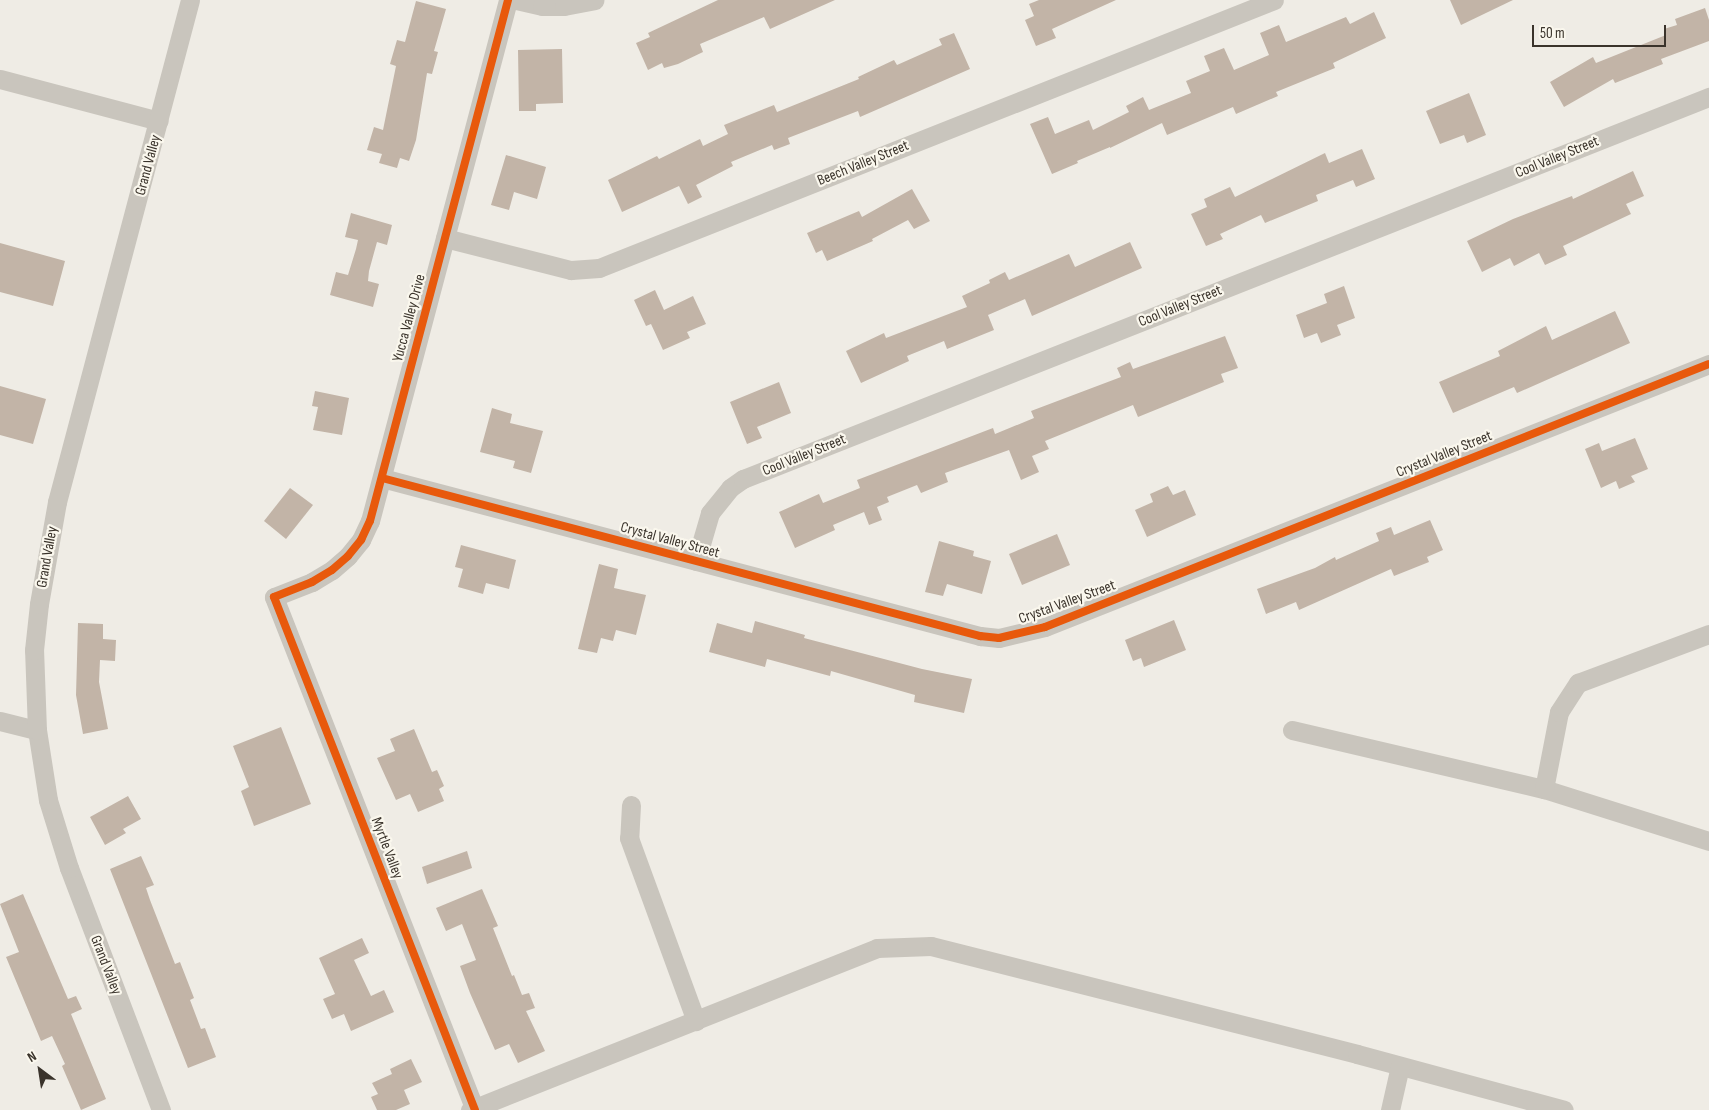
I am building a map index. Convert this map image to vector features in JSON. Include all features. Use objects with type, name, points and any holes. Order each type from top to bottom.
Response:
[{"type":"street","name":"Grand Valley","points":[[162,1110],[69,868],[48,800],[37,730],[35,631],[57,502],[190,0]]},
{"type":"street","name":"Yucca Valley Drive","points":[[274,597],[312,582],[332,570],[348,556],[361,540],[370,521],[508,0]]},
{"type":"street","points":[[516,0],[542,6],[564,6],[594,0]]},
{"type":"street","name":"Beech Valley Street","points":[[445,238],[571,270],[599,268],[1274,0]]},
{"type":"street","points":[[0,79],[159,121]]},
{"type":"street","name":"Cool Valley Street","points":[[696,561],[710,513],[730,488],[743,479],[1709,96]]},
{"type":"street","name":"Crystal Valley Street","points":[[382,478],[980,636],[999,638],[1045,627],[1709,364]]},
{"type":"street","name":"Myrtle Valley","points":[[274,597],[474,1109]]},
{"type":"street","points":[[1544,789],[1558,712],[1578,683],[1709,634]]},
{"type":"street","points":[[0,721],[37,730]]},
{"type":"street","points":[[1292,730],[1544,789],[1709,841]]},
{"type":"street","points":[[631,805],[629,838],[696,1021]]},
{"type":"street","points":[[474,1109],[877,948],[930,946],[1400,1066],[1564,1110]]},
{"type":"street","points":[[1390,1110],[1400,1066]]},
{"type":"building","points":[[718,0],[835,0],[770,29],[764,17],[700,44],[703,52],[678,64],[664,68],[662,63],[648,70],[636,43],[650,37],[648,33]]},
{"type":"building","points":[[1039,0],[1116,0],[1052,29],[1056,38],[1036,46],[1025,20],[1034,16],[1029,4]]},
{"type":"building","points":[[1450,0],[1513,0],[1461,25]]},
{"type":"building","points":[[416,1],[446,9],[434,51],[438,52],[432,74],[427,73],[416,140],[409,161],[400,158],[397,168],[379,163],[382,154],[367,150],[374,127],[383,130],[396,66],[390,64],[397,40],[405,42]]},
{"type":"building","points":[[1705,8],[1709,20],[1709,41],[1661,59],[1663,64],[1615,83],[1613,79],[1564,107],[1550,82],[1593,57],[1596,63],[1666,35],[1664,29],[1677,25],[1675,19]]},
{"type":"building","points":[[1374,12],[1386,38],[1333,63],[1335,68],[1276,92],[1278,96],[1236,114],[1233,107],[1167,135],[1162,123],[1052,174],[1030,124],[1048,117],[1055,134],[1089,120],[1093,130],[1129,112],[1126,106],[1143,97],[1149,110],[1191,93],[1186,81],[1210,71],[1204,56],[1224,48],[1234,70],[1269,55],[1260,33],[1279,25],[1286,42],[1346,17],[1350,24]]},
{"type":"building","points":[[954,33],[970,69],[860,117],[858,111],[788,138],[790,144],[774,150],[772,145],[731,162],[733,166],[696,185],[702,197],[688,204],[679,186],[622,212],[608,180],[657,156],[659,159],[700,139],[703,146],[728,134],[724,125],[774,105],[777,112],[859,79],[858,77],[894,60],[897,65],[942,45],[939,39]]},
{"type":"building","points":[[562,49],[563,103],[536,104],[536,111],[519,111],[518,50]]},
{"type":"building","points":[[1469,93],[1486,135],[1467,143],[1464,135],[1440,144],[1426,111]]},
{"type":"building","points":[[1362,149],[1375,179],[1356,187],[1353,180],[1316,195],[1318,201],[1265,223],[1261,215],[1220,234],[1223,239],[1206,246],[1191,214],[1207,207],[1204,199],[1230,187],[1235,197],[1325,153],[1329,163]]},
{"type":"building","points":[[506,155],[546,167],[537,199],[514,192],[509,210],[491,205]]},
{"type":"building","points":[[1633,171],[1644,196],[1626,204],[1631,214],[1563,246],[1567,255],[1545,265],[1539,253],[1514,266],[1510,258],[1482,272],[1467,241],[1513,219],[1572,196],[1573,199]]},
{"type":"building","points":[[912,189],[930,221],[914,229],[908,220],[872,239],[873,241],[827,261],[822,250],[816,253],[807,233],[859,211],[862,217]]},
{"type":"building","points":[[351,213],[392,225],[387,245],[377,242],[369,271],[368,281],[379,284],[373,307],[330,295],[336,272],[348,275],[356,249],[358,240],[345,237]]},
{"type":"building","points":[[1130,242],[1142,268],[1032,316],[1025,299],[988,315],[994,330],[947,349],[944,341],[907,356],[909,361],[861,383],[846,351],[884,333],[886,338],[967,307],[962,296],[990,283],[989,280],[1005,272],[1009,280],[1069,254],[1075,267]]},
{"type":"building","points":[[0,243],[65,261],[53,306],[0,292]]},
{"type":"building","points":[[1344,286],[1355,318],[1337,325],[1341,335],[1321,343],[1317,333],[1304,338],[1296,315],[1327,303],[1324,294]]},
{"type":"building","points":[[655,290],[664,310],[693,296],[706,324],[687,332],[690,338],[663,350],[651,324],[646,326],[634,300]]},
{"type":"building","points":[[1615,311],[1630,343],[1517,393],[1514,387],[1453,413],[1439,382],[1500,356],[1498,351],[1546,326],[1552,340]]},
{"type":"building","points":[[1225,336],[1238,368],[1221,374],[1224,382],[1138,417],[1133,405],[1045,441],[1049,449],[1032,456],[1039,472],[1021,480],[1009,450],[945,473],[948,482],[921,493],[917,485],[887,497],[889,502],[877,507],[882,520],[869,525],[864,512],[833,525],[835,530],[795,548],[779,512],[819,494],[823,503],[860,488],[857,480],[993,428],[995,434],[1034,418],[1031,411],[1121,377],[1117,368],[1130,362],[1133,369]]},
{"type":"building","points":[[779,382],[791,413],[757,427],[762,438],[747,444],[730,402]]},
{"type":"building","points":[[0,386],[46,399],[33,444],[0,435]]},
{"type":"building","points":[[315,391],[349,398],[342,435],[313,430],[318,407],[312,406]]},
{"type":"building","points":[[492,408],[512,414],[510,423],[543,431],[531,473],[513,468],[515,461],[480,452]]},
{"type":"building","points":[[1635,438],[1648,469],[1631,476],[1635,482],[1619,489],[1616,481],[1601,488],[1585,449],[1599,443],[1602,451]]},
{"type":"building","points":[[1168,486],[1173,495],[1185,490],[1196,515],[1147,537],[1135,510],[1153,502],[1150,494]]},
{"type":"building","points":[[290,488],[313,505],[286,539],[264,521]]},
{"type":"building","points":[[1430,520],[1443,550],[1427,557],[1429,562],[1394,576],[1391,569],[1299,610],[1296,602],[1266,614],[1257,589],[1315,568],[1335,557],[1336,560],[1379,541],[1376,533],[1391,527],[1394,535]]},
{"type":"building","points":[[1057,534],[1070,565],[1022,585],[1009,554]]},
{"type":"building","points":[[939,541],[974,551],[973,556],[991,561],[982,594],[947,584],[943,596],[925,592]]},
{"type":"building","points":[[461,545],[516,560],[509,589],[486,583],[483,594],[458,587],[463,569],[455,567]]},
{"type":"building","points":[[599,564],[618,569],[614,588],[646,595],[636,635],[616,630],[613,641],[601,638],[597,653],[578,649]]},
{"type":"building","points":[[1174,620],[1186,650],[1144,667],[1141,658],[1133,661],[1125,640]]},
{"type":"building","points":[[755,621],[805,635],[804,638],[922,669],[972,679],[964,713],[914,702],[915,695],[831,671],[830,676],[767,659],[765,667],[709,652],[717,623],[752,633]]},
{"type":"building","points":[[78,623],[103,624],[103,639],[116,640],[115,661],[100,660],[99,682],[108,729],[83,734],[76,695]]},
{"type":"building","points":[[281,727],[311,804],[254,826],[241,791],[249,787],[233,746]]},
{"type":"building","points":[[414,729],[432,772],[437,770],[444,786],[439,789],[444,801],[418,812],[410,794],[396,800],[377,758],[395,751],[390,739]]},
{"type":"building","points":[[128,796],[141,819],[123,829],[126,833],[105,845],[90,817]]},
{"type":"building","points":[[467,851],[472,868],[427,884],[422,867]]},
{"type":"building","points":[[141,856],[154,885],[146,888],[150,900],[175,964],[180,962],[194,998],[190,1000],[201,1029],[205,1028],[216,1057],[188,1068],[110,869]]},
{"type":"building","points":[[482,889],[498,926],[493,928],[512,976],[514,975],[522,995],[529,993],[535,1008],[526,1011],[545,1051],[518,1063],[509,1044],[495,1050],[470,993],[460,966],[476,960],[462,924],[446,931],[436,908]]},
{"type":"building","points":[[23,894],[68,999],[76,996],[82,1009],[71,1014],[106,1099],[81,1110],[62,1066],[65,1064],[52,1036],[41,1041],[6,957],[19,952],[0,904]]},
{"type":"building","points":[[362,938],[369,953],[354,960],[371,996],[384,990],[394,1012],[351,1031],[344,1014],[332,1019],[323,999],[335,994],[319,958]]},
{"type":"building","points":[[411,1059],[422,1082],[404,1090],[410,1104],[396,1110],[377,1110],[371,1097],[378,1094],[372,1083],[392,1074],[390,1069]]},
{"type":"cycle path","points":[[475,1110],[274,597],[312,582],[332,570],[348,556],[361,540],[370,521],[508,0]]},
{"type":"cycle path","points":[[382,478],[980,636],[999,638],[1045,627],[1709,364]]}]
